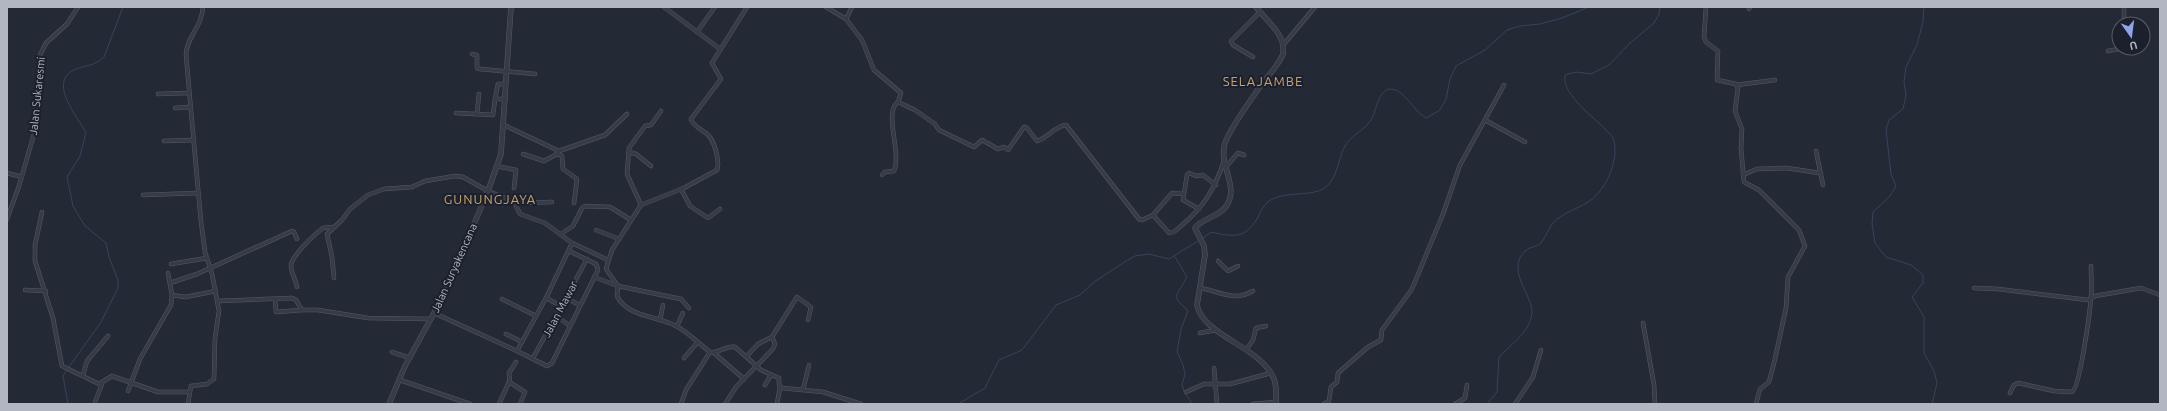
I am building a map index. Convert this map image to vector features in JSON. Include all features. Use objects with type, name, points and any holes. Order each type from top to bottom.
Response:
[{"type":"street","name":"Jalan Sukaresmi","points":[[7,218],[22,177],[36,125],[40,56],[46,43],[67,24],[78,7]]},
{"type":"street","points":[[188,404],[191,386],[207,384],[214,379],[215,338],[219,316],[216,291],[207,258],[198,193],[194,140],[188,93],[186,48],[203,18],[203,7]]},
{"type":"street","name":"Jalan Suryakencana","points":[[389,404],[410,358],[434,313],[488,191],[501,154],[506,99],[505,84],[511,7]]},
{"type":"street","points":[[664,7],[720,49]]},
{"type":"street","points":[[697,32],[715,7]]},
{"type":"street","points":[[744,379],[712,352],[697,343],[677,326],[643,315],[623,304],[617,296],[618,286],[606,271],[608,260],[619,239],[641,205],[711,175],[718,168],[710,137],[692,123],[691,119],[721,79],[712,63],[747,7]]},
{"type":"street","points":[[826,7],[846,19],[862,40],[874,70],[901,94],[898,102],[894,106],[891,116],[894,127],[893,140],[897,151],[895,167],[894,171],[884,172],[882,175]]},
{"type":"street","points":[[846,19],[852,7]]},
{"type":"street","points":[[1256,7],[1280,36],[1284,44]]},
{"type":"street","points":[[1153,215],[1171,233],[1199,209],[1216,185],[1224,162],[1226,142],[1253,98],[1281,59],[1284,44],[1315,7]]},
{"type":"street","points":[[1706,7],[1704,37],[1706,42],[1718,51],[1717,80],[1736,85],[1775,80]]},
{"type":"street","points":[[1253,57],[1233,45],[1231,41],[1260,12]]},
{"type":"street","points":[[472,54],[477,55],[477,68],[535,74]]},
{"type":"street","points":[[456,113],[493,115],[498,84],[505,84]]},
{"type":"street","points":[[1327,403],[1329,400],[1331,386],[1337,382],[1338,373],[1368,347],[1381,340],[1382,330],[1412,289],[1443,214],[1460,165],[1504,85]]},
{"type":"street","points":[[1736,85],[1738,89],[1735,111],[1742,129],[1741,145],[1745,184],[1759,190],[1799,230],[1805,246],[1788,277],[1786,308],[1775,359],[1769,382],[1760,389],[1756,404]]},
{"type":"street","points":[[158,94],[188,93]]},
{"type":"street","points":[[477,114],[479,94]]},
{"type":"street","points":[[495,99],[506,99]]},
{"type":"street","points":[[898,102],[915,110],[934,124],[939,130],[974,147],[978,145],[980,140],[982,140],[998,149],[1004,148],[1009,150],[1024,127],[1027,128],[1037,141],[1047,137],[1062,125],[1066,125],[1139,219],[1142,220],[1153,215],[1172,193],[1183,194]]},
{"type":"street","points":[[175,108],[190,107]]},
{"type":"street","points":[[641,205],[627,177],[630,145],[645,126],[652,125],[661,111]]},
{"type":"street","points":[[523,154],[544,161],[558,153],[605,135],[627,114]]},
{"type":"street","points":[[1485,120],[1525,142]]},
{"type":"street","points":[[504,125],[562,156],[563,169],[577,179],[574,203]]},
{"type":"street","points":[[164,141],[194,140]]},
{"type":"street","points":[[1816,151],[1823,185]]},
{"type":"street","points":[[629,152],[636,154],[651,166]]},
{"type":"street","points":[[1225,168],[1238,153],[1244,155]]},
{"type":"street","points":[[1224,162],[1231,186],[1229,201],[1218,215],[1197,226],[1196,230],[1206,255],[1201,288],[1197,301],[1198,309],[1216,330],[1263,363],[1271,373],[1275,386],[1276,403],[1253,404]]},
{"type":"street","points":[[496,166],[516,170],[514,188]]},
{"type":"street","points":[[1743,175],[1757,169],[1786,168],[1820,173]]},
{"type":"street","points":[[7,173],[22,177]]},
{"type":"street","points":[[1199,209],[1183,200],[1186,177],[1189,173],[1196,176],[1203,175],[1216,185]]},
{"type":"street","points":[[334,278],[332,257],[327,234],[350,209],[368,195],[384,189],[408,188],[425,181],[455,176],[472,181],[488,191],[515,203],[552,202]]},
{"type":"street","points":[[681,189],[690,206],[708,218]]},
{"type":"street","points":[[143,195],[198,193]]},
{"type":"street","points":[[515,203],[517,211],[520,214],[545,223],[572,243],[608,260]]},
{"type":"street","points":[[560,234],[573,226],[582,208],[585,206],[610,207],[631,220]]},
{"type":"street","points":[[704,222],[720,209]]},
{"type":"street","points":[[42,212],[35,255],[46,291],[62,366],[102,384]]},
{"type":"street","points":[[297,288],[291,267],[292,262],[299,251],[321,229],[325,227],[334,227]]},
{"type":"street","points":[[596,230],[619,239]]},
{"type":"street","points":[[170,283],[210,268],[292,231],[297,239]]},
{"type":"street","points":[[517,351],[546,298],[572,243]]},
{"type":"street","points":[[434,313],[533,358],[547,366],[551,364],[579,305],[598,270],[597,265],[569,251]]},
{"type":"street","points":[[171,264],[207,258]]},
{"type":"street","name":"Jalan Mawar","points":[[533,358],[587,259]]},
{"type":"street","points":[[1218,261],[1228,271],[1238,266]]},
{"type":"street","points":[[2010,393],[2014,385],[2018,383],[2054,391],[2072,392],[2076,389],[2080,374],[2091,298],[2091,266]]},
{"type":"street","points":[[128,391],[151,339],[171,305],[172,295],[168,274]]},
{"type":"street","points":[[594,278],[618,286],[681,299],[689,308]]},
{"type":"street","points":[[1201,288],[1234,297],[1242,297],[1253,292]]},
{"type":"street","points":[[1974,288],[1998,288],[2084,300],[2141,288],[2160,294]]},
{"type":"street","points":[[25,290],[46,291]]},
{"type":"street","points":[[172,295],[185,297],[216,291]]},
{"type":"street","points":[[565,297],[579,305]]},
{"type":"street","points":[[747,356],[758,344],[772,337],[797,297],[811,307],[808,320]]},
{"type":"street","points":[[546,298],[561,306]]},
{"type":"street","points":[[275,299],[276,312],[318,310],[368,318],[431,319]]},
{"type":"street","points":[[218,301],[295,299],[302,310]]},
{"type":"street","points":[[502,299],[536,316]]},
{"type":"street","points":[[660,320],[663,305]]},
{"type":"street","points":[[677,326],[683,313]]},
{"type":"street","points":[[554,319],[559,318],[570,326]]},
{"type":"street","points":[[1643,322],[1654,385],[1655,404]]},
{"type":"street","points":[[1246,350],[1253,340],[1256,328],[1266,326]]},
{"type":"street","points":[[1200,333],[1216,330]]},
{"type":"street","points":[[506,334],[522,342]]},
{"type":"street","points":[[81,374],[87,361],[108,336]]},
{"type":"street","points":[[725,404],[744,379],[774,348],[772,337]]},
{"type":"street","points":[[684,358],[697,343]]},
{"type":"street","points":[[681,404],[686,390],[712,352],[730,346],[747,356],[757,366],[780,379],[777,404]]},
{"type":"street","points":[[1515,404],[1533,377],[1541,350]]},
{"type":"street","points":[[392,352],[410,358]]},
{"type":"street","points":[[499,404],[507,384],[510,382],[509,373],[516,362]]},
{"type":"street","points":[[803,390],[809,365]]},
{"type":"street","points":[[1214,368],[1217,404]]},
{"type":"street","points":[[1186,392],[1204,384],[1231,384],[1271,373]]},
{"type":"street","points":[[765,385],[771,375]]},
{"type":"street","points":[[96,402],[102,384],[112,376],[130,384],[162,393],[189,392]]},
{"type":"street","points":[[400,380],[470,404]]},
{"type":"street","points":[[510,382],[525,392],[520,404]]},
{"type":"street","points":[[1455,404],[1465,398],[1467,385]]},
{"type":"street","points":[[780,387],[837,396],[860,404]]},
{"type":"waterway","points":[[69,367],[101,322],[118,288],[118,280],[109,257],[106,243],[85,226],[73,206],[67,177],[80,156],[86,133],[67,100],[64,90],[64,82],[67,75],[76,69],[94,64],[104,57],[123,7]]},
{"type":"waterway","points":[[1203,238],[1211,232],[1226,235],[1238,235],[1244,233],[1253,224],[1268,202],[1282,196],[1316,192],[1328,185],[1336,172],[1342,153],[1347,144],[1371,120],[1378,100],[1386,90],[1392,89],[1402,94],[1421,115],[1426,118],[1440,110],[1446,99],[1450,79],[1456,66],[1485,50],[1507,30],[1562,18],[1589,7]]},
{"type":"waterway","points":[[1487,404],[1497,392],[1499,357],[1523,333],[1532,314],[1529,299],[1519,275],[1518,267],[1520,259],[1525,251],[1541,243],[1554,222],[1588,202],[1598,193],[1610,174],[1614,160],[1615,148],[1613,138],[1575,100],[1565,83],[1565,75],[1576,72],[1591,74],[1609,65],[1629,44],[1654,23],[1659,14],[1660,7]]},
{"type":"waterway","points":[[1924,7],[1923,22],[1917,45],[1906,67],[1904,82],[1906,95],[1903,109],[1889,120],[1886,130],[1891,174],[1896,186],[1890,196],[1873,212],[1872,224],[1875,243],[1886,257],[1911,265],[1923,275],[1923,283],[1912,297],[1924,317],[1924,353],[1934,371],[1937,383],[1932,404]]},
{"type":"waterway","points":[[958,404],[985,388],[999,360],[1022,350],[1056,305],[1080,295],[1094,282],[1135,256],[1149,254],[1169,259],[1198,241]]},
{"type":"waterway","points":[[1175,257],[1187,277],[1176,296],[1178,301],[1188,311],[1181,329],[1177,352],[1185,374],[1182,385],[1192,404]]},
{"type":"waterway","points":[[67,370],[63,376],[68,404]]},
{"type":"district","name":"SELAJAMBE","points":[[1263,81]]},
{"type":"district","name":"GUNUNGJAYA","points":[[490,199]]}]
